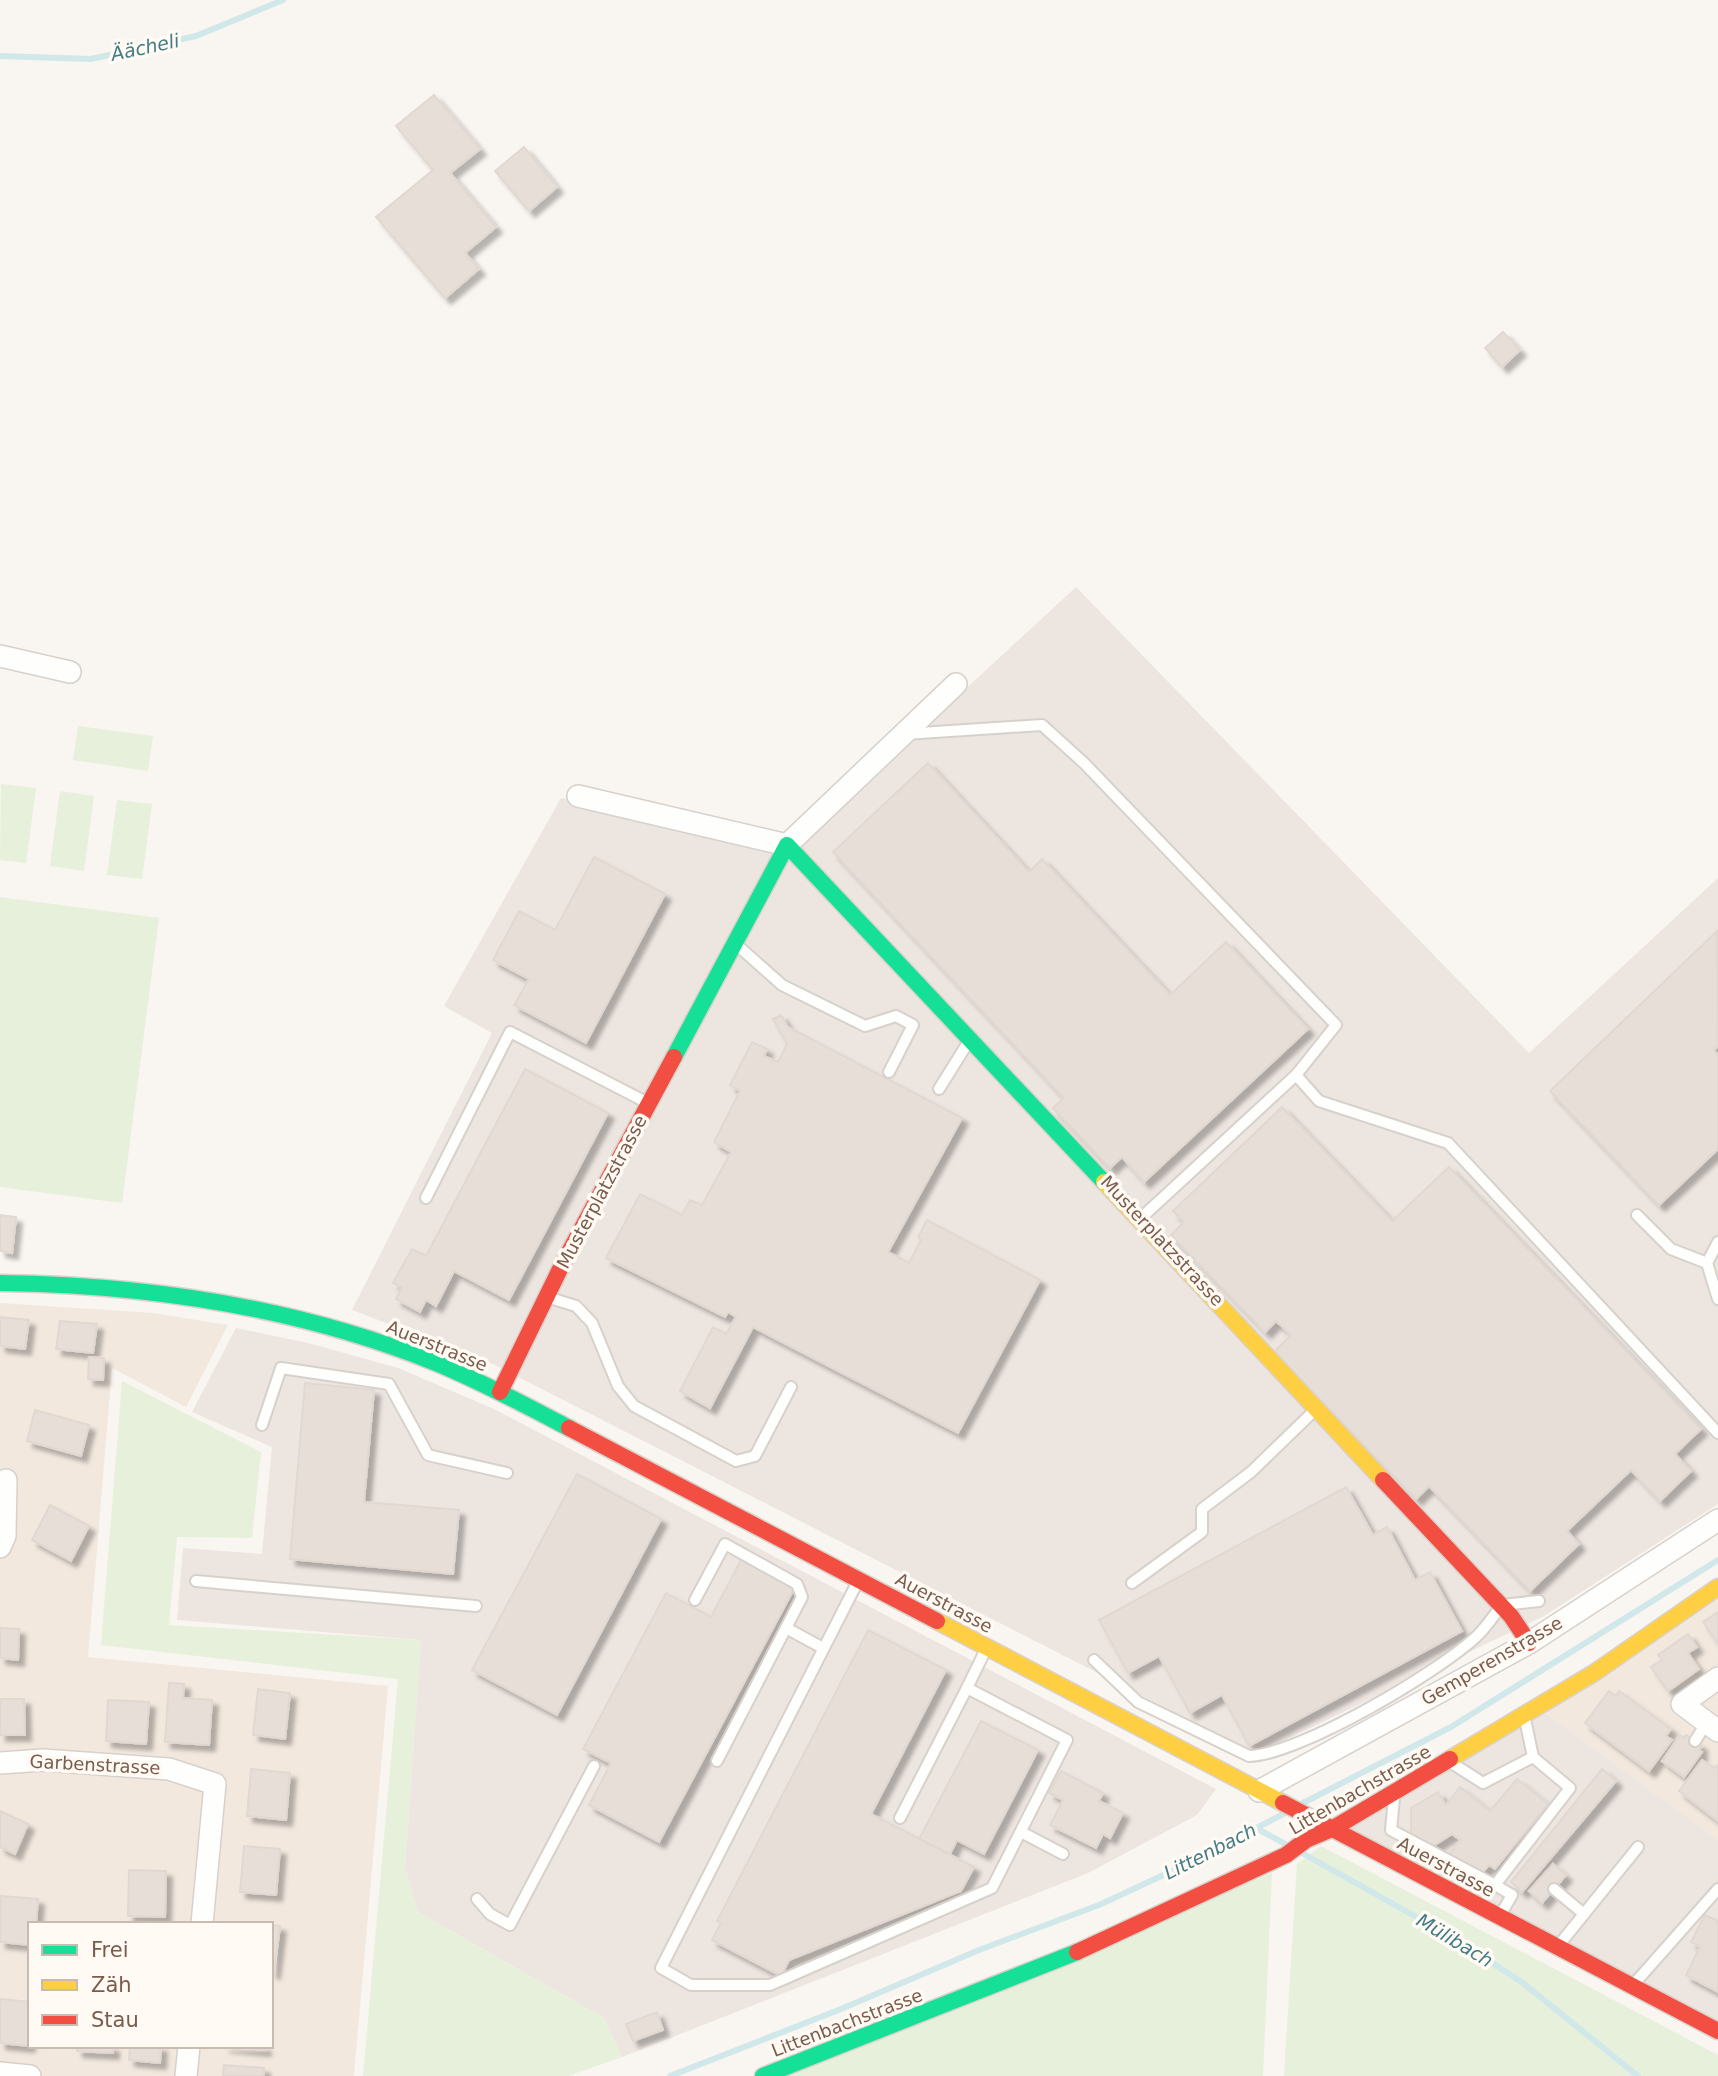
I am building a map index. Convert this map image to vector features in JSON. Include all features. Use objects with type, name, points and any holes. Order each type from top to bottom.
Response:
[{"type":"street","points":[[0,656],[70,672]]},
{"type":"street","points":[[578,796],[787,845],[956,684]]},
{"type":"street","name":"Musterplatzstrasse","points":[[500,1392],[547,1297],[787,845],[1141,1218],[1502,1605],[1529,1643]]},
{"type":"street","name":"Auerstrasse","points":[[0,1283],[122,1289],[234,1304],[350,1333],[419,1356],[500,1392],[1718,2031]]},
{"type":"street","points":[[0,1547],[5,1536],[6,1480]]},
{"type":"street","name":"Gemperenstrasse","points":[[1269,1796],[1529,1643],[1718,1520]]},
{"type":"street","name":"Littenbachstrasse","points":[[763,2076],[1094,1945],[1286,1855],[1306,1840],[1332,1829],[1524,1716],[1718,1587]]},
{"type":"street","points":[[1713,1727],[1682,1704],[1718,1678]]},
{"type":"street","name":"Garbenstrasse","points":[[0,1763],[43,1760],[169,1769],[215,1784],[202,1922]]},
{"type":"street","points":[[186,2076],[189,2048]]},
{"type":"street","points":[[0,2073],[30,2076]]},
{"type":"lane","points":[[904,734],[1042,725],[1084,763],[1336,1025],[1296,1075],[1141,1218]]},
{"type":"lane","points":[[735,943],[782,985],[865,1026],[896,1016],[913,1025],[889,1072]]},
{"type":"lane","points":[[426,1198],[510,1032],[649,1104]]},
{"type":"lane","points":[[939,1089],[970,1038]]},
{"type":"lane","points":[[1296,1075],[1319,1101],[1448,1143],[1718,1433]]},
{"type":"lane","points":[[1637,1215],[1671,1249],[1707,1262]]},
{"type":"lane","points":[[1718,1242],[1707,1262],[1718,1299]]},
{"type":"lane","points":[[547,1297],[576,1307],[592,1323],[618,1386],[634,1406],[736,1461],[755,1456],[792,1387]]},
{"type":"lane","points":[[262,1425],[281,1368],[389,1384],[428,1455],[507,1473]]},
{"type":"lane","points":[[1132,1583],[1202,1532],[1202,1509],[1251,1472],[1317,1408]]},
{"type":"lane","points":[[695,1600],[725,1544],[797,1584],[802,1597],[717,1761]]},
{"type":"lane","points":[[858,1580],[661,1968],[691,1985],[770,1985],[992,1888],[1067,1740],[967,1688]]},
{"type":"lane","points":[[196,1581],[476,1606]]},
{"type":"lane","points":[[1094,1660],[1138,1702],[1249,1756],[1268,1756],[1311,1737],[1425,1676],[1479,1634],[1502,1605],[1539,1601]]},
{"type":"lane","points":[[786,1628],[823,1648]]},
{"type":"lane","points":[[900,1818],[987,1647]]},
{"type":"lane","points":[[1146,1732],[1157,1712]]},
{"type":"lane","points":[[1495,1885],[1570,1788],[1534,1757],[1524,1716]]},
{"type":"lane","points":[[1695,1741],[1713,1727]]},
{"type":"lane","points":[[1448,1761],[1483,1783],[1534,1757]]},
{"type":"lane","points":[[477,1899],[490,1914],[510,1925],[594,1766]]},
{"type":"lane","points":[[1394,1792],[1391,1830],[1512,1895],[1500,1917]]},
{"type":"lane","points":[[1021,1832],[1063,1854]]},
{"type":"lane","points":[[1557,1947],[1638,1847]]},
{"type":"lane","points":[[1554,1889],[1584,1914]]},
{"type":"lane","points":[[1633,1986],[1718,1889]]},
{"type":"shaded area","points":[[1076,587],[1529,1053],[1718,878],[1718,1504],[1544,1616],[1256,1754],[489,1362],[352,1310],[492,1033],[444,1006],[561,798],[789,852]]},
{"type":"shaded area","points":[[0,1303],[153,1313],[228,1325],[186,1407],[112,1368],[88,1657],[388,1686],[354,2076],[0,2076]]},
{"type":"shaded area","points":[[236,1328],[308,1343],[398,1368],[494,1409],[1216,1789],[1197,1815],[1088,1873],[622,2057],[604,2018],[418,1912],[405,1868],[421,1640],[177,1620],[183,1548],[262,1554],[272,1447],[192,1412]]},
{"type":"shaded area","points":[[1718,1587],[1718,1840],[1537,1707]]},
{"type":"shaded area","points":[[1537,1707],[1718,1840],[1718,2031],[1332,1829]]},
{"type":"green space","points":[[78,726],[153,736],[148,771],[73,760]]},
{"type":"green space","points":[[1,784],[36,788],[26,863],[0,860]]},
{"type":"green space","points":[[60,791],[94,796],[84,871],[50,866]]},
{"type":"green space","points":[[117,800],[152,804],[142,879],[107,875]]},
{"type":"green space","points":[[0,897],[159,918],[122,1203],[0,1187]]},
{"type":"green space","points":[[122,1381],[261,1452],[252,1538],[177,1537],[169,1625],[421,1640],[405,1868],[418,1912],[604,2018],[622,2057],[568,2076],[363,2076],[398,1679],[101,1645]]},
{"type":"green space","points":[[1321,1846],[1718,2055],[1718,2076],[1284,2076],[1297,1864]]},
{"type":"green space","points":[[1272,1873],[1263,2076],[785,2076]]},
{"type":"building","points":[[434,95],[480,149],[450,173],[496,227],[465,253],[479,269],[445,298],[376,217],[433,170],[396,126]]},
{"type":"building","points":[[524,147],[557,187],[529,211],[495,171]]},
{"type":"building","points":[[1503,332],[1520,350],[1502,367],[1485,348]]},
{"type":"building","points":[[928,763],[1029,872],[1042,859],[1170,995],[1226,942],[1308,1029],[1144,1182],[1122,1157],[1110,1168],[1053,1108],[1064,1098],[833,852]]},
{"type":"building","points":[[594,857],[665,894],[586,1043],[514,1005],[529,979],[493,960],[519,911],[555,930]]},
{"type":"building","points":[[1717,931],[1718,1046],[1714,1050],[1718,1055],[1718,1149],[1659,1205],[1550,1091]]},
{"type":"building","points":[[781,1015],[788,1027],[962,1118],[888,1252],[909,1263],[921,1240],[918,1237],[927,1220],[1040,1280],[958,1433],[753,1327],[710,1408],[680,1391],[713,1327],[726,1334],[736,1317],[728,1312],[725,1317],[606,1258],[640,1194],[682,1215],[690,1200],[702,1205],[731,1152],[714,1142],[740,1091],[730,1085],[752,1042],[767,1049],[764,1056],[778,1062],[787,1044],[773,1019]]},
{"type":"building","points":[[525,1069],[608,1113],[509,1300],[454,1271],[436,1306],[426,1300],[420,1312],[396,1299],[402,1287],[393,1283],[412,1249],[426,1256]]},
{"type":"building","points":[[1282,1107],[1392,1221],[1449,1167],[1701,1429],[1675,1454],[1691,1471],[1660,1501],[1631,1470],[1567,1531],[1579,1544],[1530,1591],[1429,1486],[1416,1499],[1274,1352],[1291,1335],[1276,1321],[1265,1332],[1171,1235],[1184,1222],[1173,1211]]},
{"type":"building","points":[[0,1215],[16,1217],[12,1253],[0,1251]]},
{"type":"building","points":[[0,1317],[29,1320],[25,1349],[0,1346]]},
{"type":"building","points":[[60,1321],[97,1324],[93,1353],[56,1349]]},
{"type":"building","points":[[89,1357],[104,1358],[103,1380],[88,1379]]},
{"type":"building","points":[[305,1383],[374,1390],[364,1502],[459,1510],[453,1574],[290,1559]]},
{"type":"building","points":[[35,1410],[89,1425],[81,1456],[27,1441]]},
{"type":"building","points":[[577,1474],[661,1519],[557,1715],[472,1670]]},
{"type":"building","points":[[1346,1487],[1373,1535],[1387,1527],[1415,1580],[1430,1572],[1462,1631],[1249,1746],[1222,1695],[1190,1713],[1159,1656],[1128,1673],[1099,1620]]},
{"type":"building","points":[[50,1505],[89,1526],[71,1561],[32,1540]]},
{"type":"building","points":[[742,1558],[795,1587],[659,1842],[589,1805],[611,1763],[583,1749],[666,1593],[711,1617]]},
{"type":"building","points":[[1718,1612],[1718,1644],[1703,1622]]},
{"type":"building","points":[[0,1628],[19,1629],[18,1660],[0,1658]]},
{"type":"building","points":[[868,1630],[946,1670],[871,1814],[974,1867],[961,1891],[789,1960],[781,1976],[712,1940],[721,1923],[717,1921]]},
{"type":"building","points":[[1688,1634],[1697,1647],[1688,1653],[1699,1669],[1668,1691],[1651,1667],[1662,1660],[1658,1655]]},
{"type":"building","points":[[169,1683],[184,1684],[183,1698],[212,1700],[209,1745],[165,1742]]},
{"type":"building","points":[[258,1689],[290,1693],[285,1739],[253,1735]]},
{"type":"building","points":[[1609,1691],[1616,1696],[1619,1691],[1671,1729],[1666,1736],[1672,1740],[1649,1771],[1585,1723]]},
{"type":"building","points":[[0,1699],[24,1699],[25,1735],[0,1735]]},
{"type":"building","points":[[108,1700],[149,1702],[146,1744],[106,1741]]},
{"type":"building","points":[[981,1721],[1038,1750],[984,1854],[957,1840],[950,1854],[919,1839]]},
{"type":"building","points":[[1680,1735],[1684,1738],[1686,1735],[1702,1746],[1699,1750],[1702,1752],[1684,1777],[1662,1761]]},
{"type":"building","points":[[1702,1760],[1714,1768],[1718,1765],[1718,1821],[1679,1791]]},
{"type":"building","points":[[251,1769],[290,1773],[286,1820],[247,1816]]},
{"type":"building","points":[[1602,1769],[1616,1781],[1522,1892],[1511,1882]]},
{"type":"building","points":[[1061,1771],[1103,1793],[1099,1801],[1123,1813],[1110,1838],[1103,1834],[1096,1848],[1050,1825],[1063,1800],[1049,1793]]},
{"type":"building","points":[[1517,1779],[1548,1804],[1495,1869],[1489,1865],[1476,1880],[1447,1857],[1460,1840],[1452,1834],[1433,1846],[1411,1835],[1411,1808],[1438,1792],[1446,1805],[1460,1787],[1490,1811]]},
{"type":"building","points":[[0,1811],[28,1824],[15,1854],[0,1847]]},
{"type":"building","points":[[244,1846],[280,1849],[276,1895],[240,1892]]},
{"type":"building","points":[[1553,1864],[1566,1875],[1542,1903],[1529,1891]]},
{"type":"building","points":[[129,1870],[166,1871],[165,1917],[128,1916]]},
{"type":"building","points":[[1,1896],[38,1899],[36,1922],[28,1922],[28,1945],[0,1942]]},
{"type":"building","points":[[1705,1915],[1718,1921],[1718,1992],[1686,1975],[1700,1947],[1691,1942]]},
{"type":"building","points":[[273,1925],[280,1926],[273,1973]]},
{"type":"building","points":[[0,1999],[28,2002],[28,2046],[0,2043]]},
{"type":"building","points":[[657,2012],[663,2030],[633,2041],[626,2024]]},
{"type":"building","points":[[77,2048],[113,2048],[113,2053],[77,2051]]},
{"type":"building","points":[[130,2048],[161,2048],[160,2063],[129,2060]]},
{"type":"building","points":[[224,2065],[264,2068],[264,2076],[223,2076]]},
{"type":"waterway","name":"Äächeli","points":[[0,56],[91,59],[196,36],[283,0]]},
{"type":"waterway","name":"Littenbach","points":[[1303,1803],[1451,1727],[1718,1560]]},
{"type":"waterway","name":"Littenbach","points":[[670,2076],[841,2009],[979,1950],[1099,1905],[1200,1858],[1285,1813]]},
{"type":"waterway","name":"Mülibach","points":[[1256,1828],[1287,1845]]},
{"type":"waterway","name":"Mülibach","points":[[1302,1853],[1454,1938],[1523,1983],[1638,2076]]},
{"type":"traffic: fast","points":[[674,1057],[787,845],[1104,1182]]},
{"type":"traffic: fast","points":[[0,1283],[111,1288],[167,1294],[330,1327],[436,1363],[569,1428]]},
{"type":"traffic: fast","points":[[763,2076],[1077,1952]]},
{"type":"traffic: slow","points":[[1104,1182],[1383,1480]]},
{"type":"traffic: slow","points":[[1450,1759],[1594,1673],[1718,1587]]},
{"type":"traffic: slow","points":[[937,1621],[1283,1803]]},
{"type":"traffic: jam","points":[[500,1392],[561,1267],[674,1057]]},
{"type":"traffic: jam","points":[[569,1428],[937,1621]]},
{"type":"traffic: jam","points":[[1383,1480],[1511,1616],[1529,1643]]},
{"type":"traffic: jam","points":[[1077,1952],[1286,1855],[1306,1840],[1332,1829],[1450,1759]]},
{"type":"traffic: jam","points":[[1283,1803],[1718,2031]]}]
